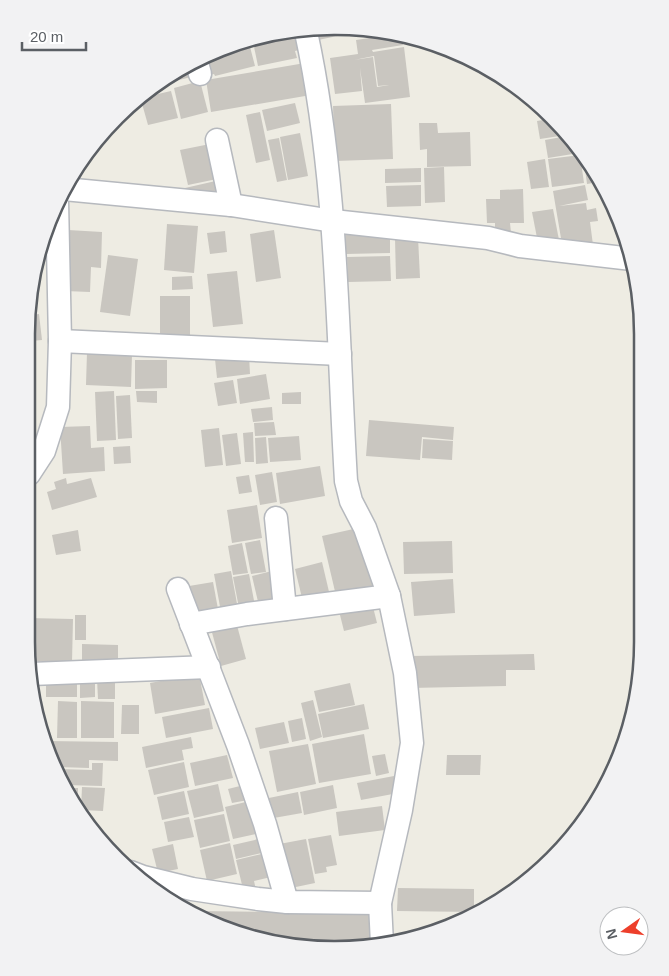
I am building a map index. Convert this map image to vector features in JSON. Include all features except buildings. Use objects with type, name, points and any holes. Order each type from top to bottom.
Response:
[{"type":"street","points":[[307,37],[319,106],[333,221],[346,481],[351,501],[365,528],[389,596],[405,673],[412,743],[403,801],[380,903],[382,937]]},
{"type":"street","points":[[217,140],[231,205]]},
{"type":"street","points":[[72,190],[231,205],[333,221],[488,238],[520,246],[624,258]]},
{"type":"street","points":[[35,465],[44,451],[58,407],[60,341],[57,221]]},
{"type":"street","points":[[60,341],[340,354]]},
{"type":"street","points":[[276,518],[285,609]]},
{"type":"street","points":[[178,589],[209,667],[265,824],[287,902]]},
{"type":"street","points":[[191,624],[247,614],[389,596]]},
{"type":"street","points":[[37,674],[209,667]]},
{"type":"street","points":[[152,879],[192,889],[287,902],[380,903]]}]
